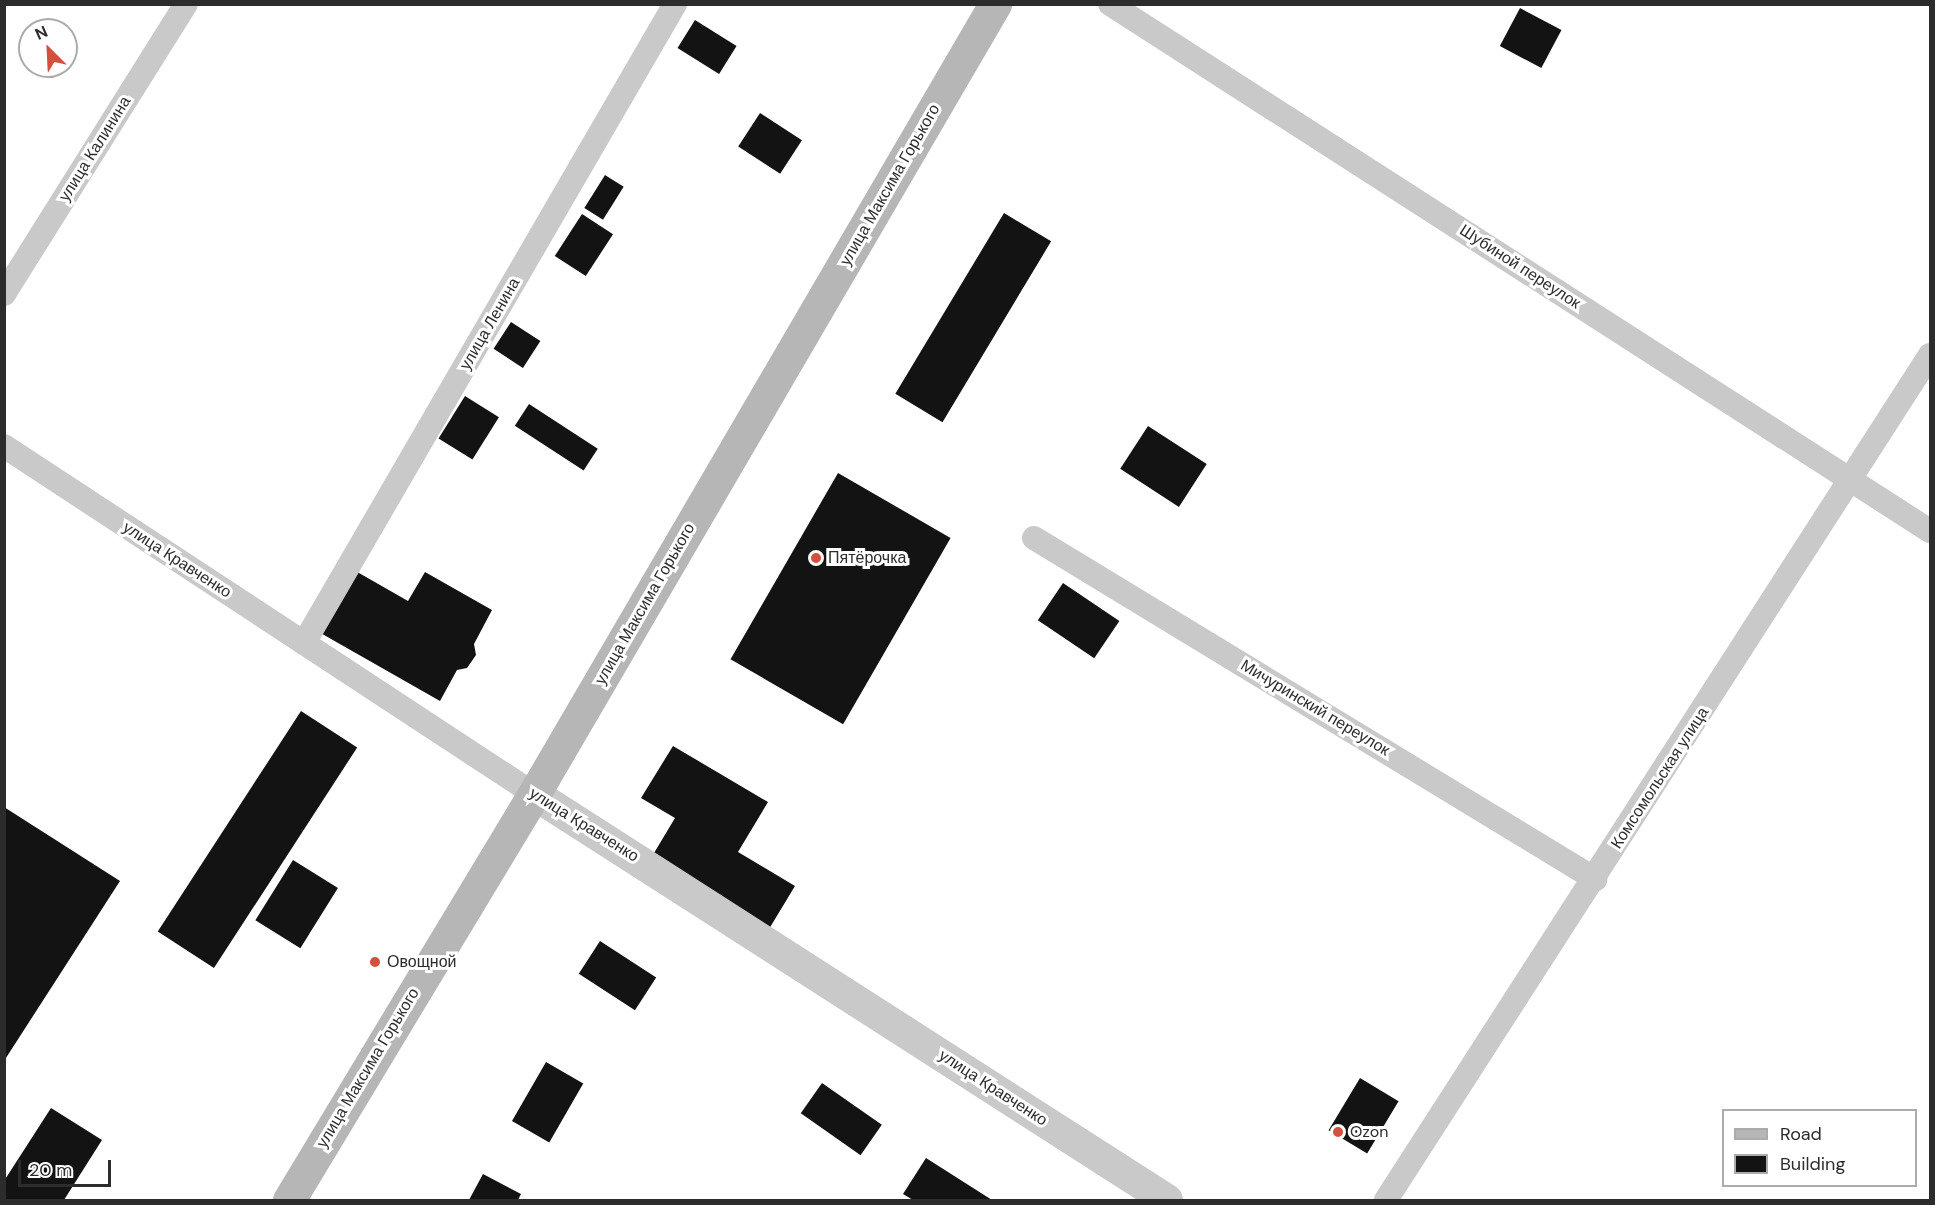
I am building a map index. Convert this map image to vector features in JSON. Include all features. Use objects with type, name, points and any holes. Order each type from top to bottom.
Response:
[{"type":"main road","name":"улица Максима Горького","points":[[289,1200],[534,794],[995,4]]},
{"type":"street","name":"улица Калинина","points":[[4,294],[186,4]]},
{"type":"street","name":"улица Ленина","points":[[304,643],[675,4]]},
{"type":"street","name":"Шубиной переулок","points":[[1110,4],[1930,531]]},
{"type":"street","name":"Комсомольская улица","points":[[1386,1200],[1595,879],[1930,355]]},
{"type":"street","name":"улица Кравченко","points":[[4,446],[534,794],[1167,1200]]},
{"type":"street","name":"Мичуринский переулок","points":[[1034,537],[1595,879]]},
{"type":"building","points":[[1520,8],[1561,30],[1541,68],[1500,46]]},
{"type":"building","points":[[695,20],[737,46],[719,74],[678,48]]},
{"type":"building","points":[[760,113],[802,140],[780,174],[738,147]]},
{"type":"building","points":[[605,175],[624,187],[603,220],[584,208]]},
{"type":"building","points":[[1004,213],[1051,241],[942,422],[895,394]]},
{"type":"building","points":[[582,214],[613,234],[586,276],[555,256]]},
{"type":"building","points":[[511,322],[540,341],[523,368],[494,349]]},
{"type":"building","points":[[465,396],[499,417],[472,460],[439,438]]},
{"type":"building","points":[[529,404],[598,449],[584,470],[515,426]]},
{"type":"building","points":[[1148,426],[1207,464],[1179,507],[1120,469]]},
{"type":"building","points":[[838,473],[951,538],[843,724],[730,659]]},
{"type":"building","points":[[352,569],[408,601],[425,572],[492,610],[474,644],[476,655],[467,668],[457,670],[440,701],[317,631]]},
{"type":"building","points":[[1063,583],[1119,621],[1094,658],[1038,620]]},
{"type":"building","points":[[301,711],[357,747],[214,968],[158,932]]},
{"type":"building","points":[[673,746],[768,802],[738,852],[795,886],[769,929],[651,858],[675,818],[641,798]]},
{"type":"building","points":[[4,807],[120,881],[4,1061]]},
{"type":"building","points":[[293,860],[338,888],[300,948],[255,920]]},
{"type":"building","points":[[600,941],[656,977],[635,1010],[579,974]]},
{"type":"building","points":[[546,1062],[583,1084],[549,1142],[512,1121]]},
{"type":"building","points":[[1360,1078],[1399,1101],[1367,1153],[1329,1130]]},
{"type":"building","points":[[822,1083],[882,1125],[861,1155],[801,1113]]},
{"type":"building","points":[[51,1108],[102,1140],[64,1200],[4,1200],[4,1181]]},
{"type":"building","points":[[926,1158],[992,1200],[913,1200],[903,1194]]},
{"type":"building","points":[[483,1174],[521,1194],[518,1200],[469,1200]]},
{"type":"place","name":"Пятёрочка","points":[[816,558]]},
{"type":"place","name":"Овощной","points":[[375,962]]},
{"type":"place","name":"Ozon","points":[[1338,1132]]}]
